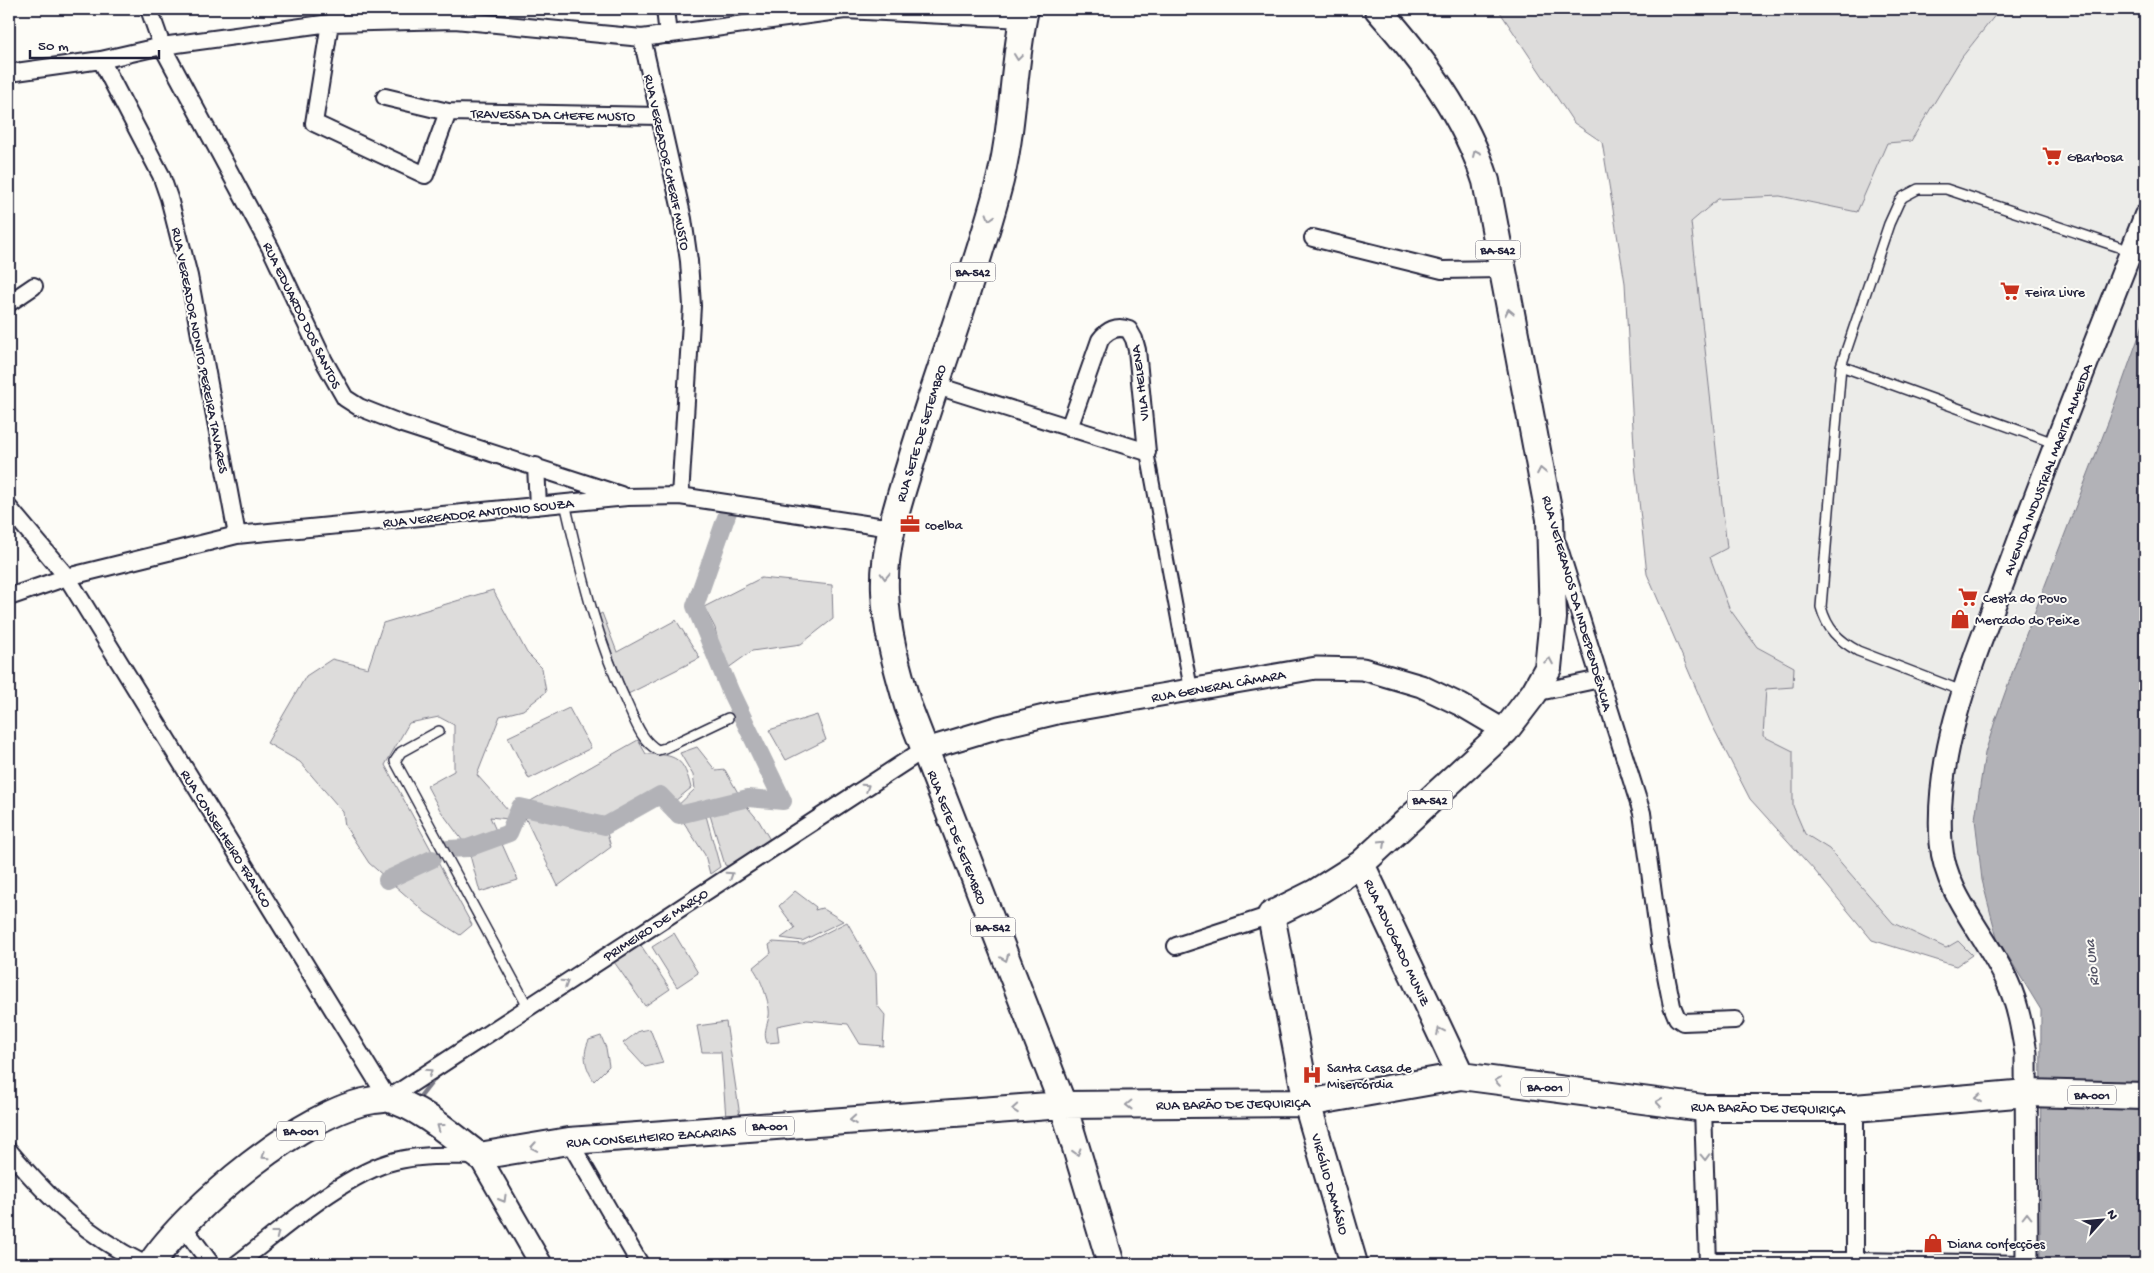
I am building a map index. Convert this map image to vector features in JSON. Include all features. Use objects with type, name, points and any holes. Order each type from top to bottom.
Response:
[{"type":"main road","name":"RUA VETERANOS DA INDEPENDÊNCIA","points":[[1378,9],[1414,51],[1440,88],[1478,155],[1486,181],[1501,269],[1550,519]]},
{"type":"main road","name":"RUA SETE DE SETEMBRO","points":[[1024,14],[1006,150],[998,190],[979,253],[934,385],[891,528],[886,567],[886,613],[899,674],[923,750],[1063,1105],[1111,1264]]},
{"type":"main road","name":"RUA ADVOGADO MUNIZ","points":[[1461,1076],[1361,864],[1505,731],[1534,693],[1548,668],[1553,618],[1550,519]]},
{"type":"main road","points":[[1271,915],[1315,894],[1361,864]]},
{"type":"main road","name":"VIRGÍLIO DAMÁSIO","points":[[1271,915],[1307,1103],[1354,1264]]},
{"type":"main road","name":"RUA BARÃO DE JEQUIRIÇA","points":[[1063,1105],[1307,1103],[1461,1076],[1703,1108],[1855,1108],[2032,1093]]},
{"type":"main road","name":"BA-001","points":[[2032,1093],[2145,1096]]},
{"type":"main road","name":"BA-001","points":[[151,1264],[163,1246],[182,1226],[254,1164],[290,1138],[320,1120],[357,1102],[388,1099],[415,1110],[479,1156]]},
{"type":"main road","name":"RUA CONSELHEIRO ZACARIAS","points":[[479,1156],[569,1141],[1063,1105]]},
{"type":"street","name":"RUA EDUARDO DOS SANTOS","points":[[149,9],[162,46],[270,247],[324,361],[345,398],[359,407],[402,424],[627,497]]},
{"type":"street","points":[[664,9],[668,35]]},
{"type":"street","points":[[9,73],[101,60],[162,46],[330,23],[454,14],[642,38],[845,9],[1024,14]]},
{"type":"street","points":[[330,23],[314,123],[425,175],[448,112]]},
{"type":"street","name":"RUA VEREADOR CHERIF MUSTO","points":[[642,38],[683,219],[692,306],[680,496]]},
{"type":"street","name":"RUA VEREADOR NONITO PEREIRA TAVARES","points":[[101,60],[161,175],[169,198],[189,276],[237,535]]},
{"type":"street","name":"TRAVESSA DA CHEFE MUSTO","points":[[385,97],[448,112],[659,116]]},
{"type":"street","name":"AVENIDA INDUSTRIAL MARITA ALMEIDA","points":[[2027,1264],[2032,1093],[2026,1052],[2020,1018],[2009,984],[1952,885],[1941,845],[1944,774],[1962,691],[2054,443],[2145,216]]},
{"type":"street","points":[[1313,238],[1442,270],[1501,269]]},
{"type":"street","points":[[9,303],[34,286]]},
{"type":"street","name":"VILA HELENA","points":[[1069,428],[1100,340],[1105,333],[1113,328],[1125,329],[1132,333],[1137,350],[1147,452]]},
{"type":"street","points":[[934,385],[1147,452],[1191,689]]},
{"type":"street","points":[[536,466],[538,506]]},
{"type":"street","name":"RUA VEREADOR ANTONIO SOUZA","points":[[9,597],[67,577],[237,535],[627,497],[680,496],[891,528]]},
{"type":"street","name":"RUA CONSELHEIRO FRANCO","points":[[11,512],[67,577],[388,1099]]},
{"type":"street","name":"RUA VETERANOS DA INDEPENDÊNCIA","points":[[1550,519],[1642,813],[1660,945],[1675,1014],[1682,1022],[1736,1020]]},
{"type":"street","name":"RUA GENERAL CÂMARA","points":[[923,750],[999,727],[1057,713],[1316,668],[1363,669],[1420,686],[1460,705],[1505,731]]},
{"type":"street","points":[[1534,693],[1600,680]]},
{"type":"street","name":"PRIMEIRO DE MARÇO","points":[[388,1099],[923,750]]},
{"type":"street","points":[[1176,946],[1271,915]]},
{"type":"street","points":[[1703,1108],[1708,1263],[1855,1261],[2027,1264]]},
{"type":"street","points":[[1855,1108],[1855,1261]]},
{"type":"street","points":[[569,1141],[640,1264]]},
{"type":"street","points":[[9,1151],[39,1187],[87,1231],[112,1249],[144,1264]]},
{"type":"street","points":[[479,1156],[540,1264]]},
{"type":"street","name":"BA-001","points":[[237,1264],[292,1221],[354,1178],[376,1167],[405,1159],[479,1156]]},
{"type":"street","points":[[182,1226],[211,1264]]},
{"type":"lane","points":[[1962,691],[1858,651],[1843,643],[1831,631],[1825,620],[1821,600],[1841,366],[1889,224],[1903,197],[1918,189],[1946,189],[2131,251]]},
{"type":"lane","points":[[1841,366],[2054,443]]},
{"type":"lane","points":[[565,503],[592,615],[609,666],[646,741],[658,750],[728,718]]},
{"type":"lane","points":[[439,731],[401,752],[395,761],[528,1007]]},
{"type":"shaded area","points":[[1498,9],[2000,9],[1962,57],[1911,141],[1887,143],[1857,212],[1780,196],[1718,199],[1691,222],[1727,548],[1710,557],[1729,608],[1757,647],[1794,667],[1793,687],[1766,689],[1763,736],[1793,751],[1793,806],[1805,834],[1829,849],[1893,923],[1946,948],[1958,941],[1972,955],[1956,966],[1872,940],[1815,871],[1750,799],[1710,721],[1647,574],[1635,465],[1625,283],[1602,142],[1574,123]]},
{"type":"shaded area","points":[[2000,9],[2145,9],[2145,319],[2109,420],[2025,637],[1985,753],[1975,819],[1977,851],[1982,880],[1997,938],[1972,955],[1958,941],[1946,948],[1893,923],[1829,849],[1805,834],[1793,806],[1793,752],[1763,736],[1766,689],[1794,667],[1757,647],[1729,608],[1710,557],[1727,548],[1691,222],[1718,199],[1780,196],[1857,212],[1887,143],[1911,140],[1962,57]]},
{"type":"shaded area","points":[[761,578],[832,585],[833,619],[801,644],[752,651],[724,671],[715,628],[704,607]]},
{"type":"shaded area","points":[[493,590],[527,653],[542,668],[546,692],[523,710],[500,716],[477,775],[517,820],[490,817],[518,880],[480,892],[468,848],[440,810],[427,786],[454,771],[454,725],[439,717],[409,723],[385,765],[472,925],[460,935],[426,913],[369,863],[345,826],[343,812],[300,762],[267,743],[306,676],[332,659],[368,668],[383,623]]},
{"type":"shaded area","points":[[602,613],[617,652],[676,620],[700,658],[628,694],[597,616]]},
{"type":"shaded area","points":[[569,708],[591,748],[529,779],[508,737]]},
{"type":"shaded area","points":[[817,715],[826,740],[786,760],[769,730]]},
{"type":"shaded area","points":[[638,740],[646,754],[665,755],[678,760],[685,770],[691,788],[665,809],[659,795],[642,801],[605,826],[611,847],[558,886],[520,807]]},
{"type":"shaded area","points":[[697,747],[716,771],[725,770],[741,798],[712,807],[688,807],[677,813],[671,812],[695,789],[693,775],[680,753]]},
{"type":"shaded area","points":[[743,802],[759,821],[773,845],[735,869],[725,865],[710,815]]},
{"type":"shaded area","points":[[694,808],[705,812],[720,867],[710,874],[705,855],[679,815]]},
{"type":"shaded area","points":[[795,891],[816,907],[815,910],[822,908],[843,921],[802,941],[781,938],[795,928],[779,906]]},
{"type":"shaded area","points":[[847,922],[876,973],[877,1005],[885,1015],[883,1046],[860,1044],[848,1024],[807,1020],[777,1026],[779,1042],[767,1043],[765,1033],[769,1011],[767,998],[753,968],[771,953],[769,945],[773,942],[804,944]]},
{"type":"shaded area","points":[[674,933],[698,973],[677,987],[652,947]]},
{"type":"shaded area","points":[[640,944],[670,989],[645,1006],[612,959]]},
{"type":"shaded area","points":[[726,1022],[740,1116],[726,1118],[721,1052],[702,1052],[697,1026]]},
{"type":"shaded area","points":[[650,1029],[663,1063],[645,1067],[623,1043],[639,1031]]},
{"type":"shaded area","points":[[601,1036],[606,1048],[609,1066],[594,1081],[588,1071],[585,1056],[589,1040]]},
{"type":"water","name":"Rio Una","points":[[2145,319],[2145,1264],[2040,1264],[2041,1010],[1997,938],[1982,880],[1975,819],[1985,753],[1996,718],[2025,637],[2109,420]]},
{"type":"waterway","points":[[729,509],[695,606],[731,693],[783,801]]},
{"type":"waterway","points":[[448,849],[468,848],[509,833],[520,807],[605,826],[660,795],[679,815],[748,798],[783,801]]},
{"type":"waterway","points":[[387,880],[432,859]]},
{"type":"waterway","points":[[420,1097],[438,1074]]},
{"type":"place","name":"GBarbosa","points":[[2052,156]]},
{"type":"place","name":"Feira Livre","points":[[2010,291]]},
{"type":"place","name":"coelba","points":[[910,524]]},
{"type":"place","name":"Cesta do Povo","points":[[1968,597]]},
{"type":"place","name":"Mercado do Peixe","points":[[1960,619]]},
{"type":"place","name":"Santa Casa de Misercórdia","points":[[1312,1075]]},
{"type":"place","name":"Diana confecções","points":[[1933,1243]]}]
